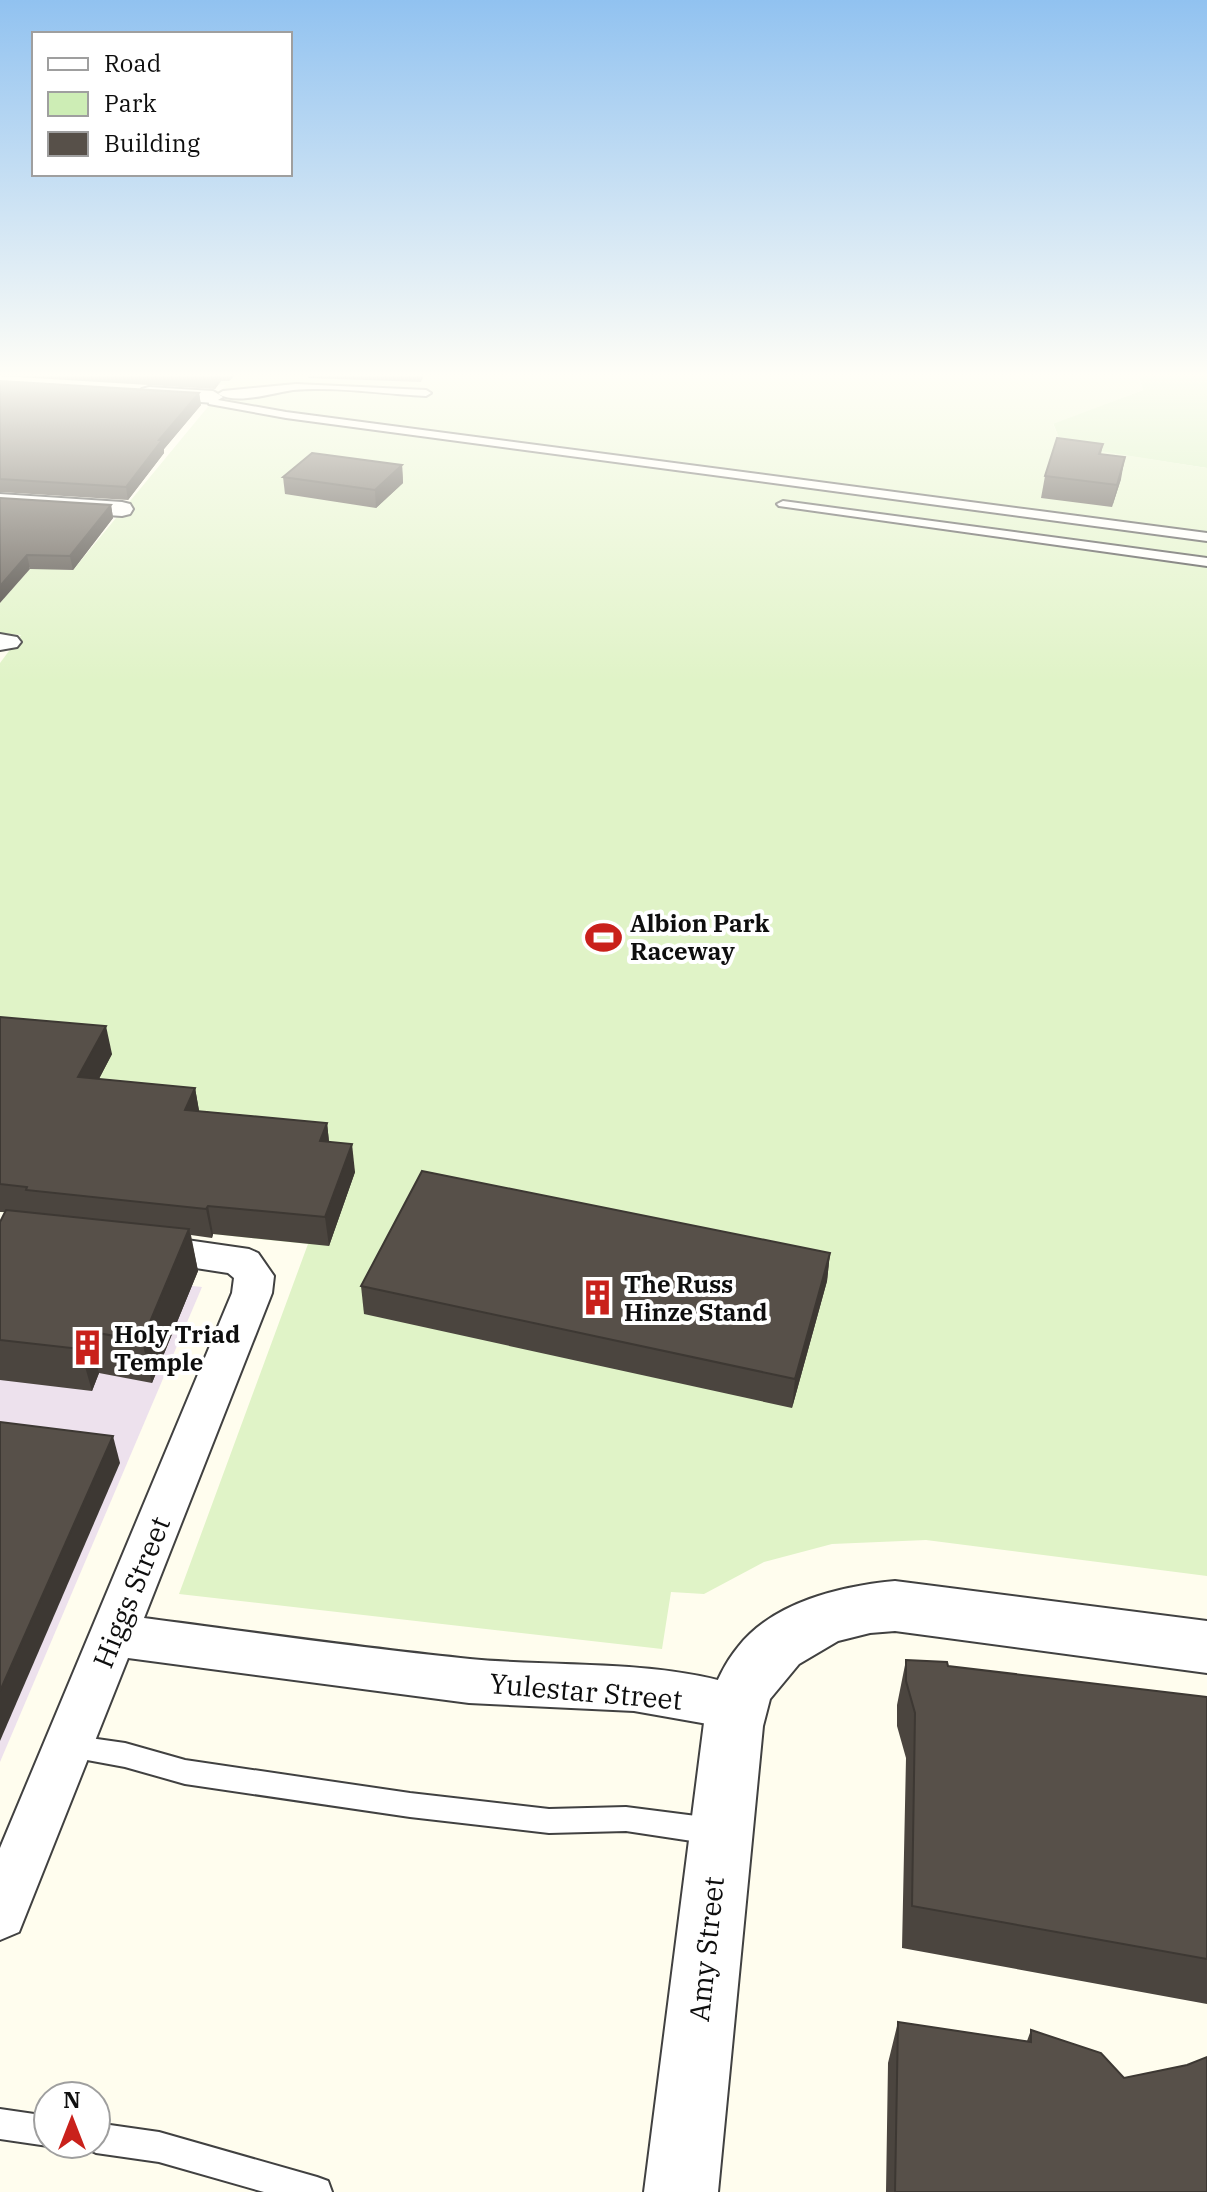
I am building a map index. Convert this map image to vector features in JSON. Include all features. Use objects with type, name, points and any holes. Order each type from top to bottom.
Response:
[{"type":"street","points":[[0,501],[122,509]]},
{"type":"street","name":"Higgs Street","points":[[0,1913],[252,1293],[254,1276],[250,1269],[244,1263],[225,1256],[105,1244]]},
{"type":"street","points":[[736,1707],[747,1685],[780,1645],[806,1626],[862,1608],[895,1606],[1207,1647]]},
{"type":"street","name":"Yulestar Street","points":[[114,1635],[469,1681],[634,1689],[736,1707]]},
{"type":"street","name":"Amy Street","points":[[681,2192],[719,1832],[736,1707]]},
{"type":"lane","points":[[756,477],[1207,537]]},
{"type":"lane","points":[[783,504],[1207,562]]},
{"type":"lane","points":[[66,1747],[125,1755],[185,1772],[410,1805],[549,1821],[626,1819],[719,1832]]},
{"type":"lane","points":[[0,2124],[32,2129]]},
{"type":"lane","points":[[112,2140],[159,2147],[317,2192]]},
{"type":"shaded area","points":[[0,1265],[202,1287],[0,1762]]},
{"type":"green space","name":"Albion Park Raceway","points":[[150,477],[1207,477],[1207,1576],[926,1540],[832,1544],[764,1562],[704,1594],[671,1592],[662,1649],[179,1594],[308,1244],[0,1212],[0,663],[21,635],[0,633],[0,603],[31,568],[73,570]]},
{"type":"building","points":[[0,477],[133,477],[126,487]]},
{"type":"building","points":[[285,477],[389,477],[375,490]]},
{"type":"building","points":[[1055,477],[1119,477],[1117,485]]},
{"type":"building","points":[[0,498],[111,505],[70,556],[27,555],[0,586]]},
{"type":"building","points":[[0,1017],[106,1026],[78,1077],[195,1088],[185,1110],[327,1123],[320,1141],[352,1144],[325,1217],[208,1206],[206,1209],[26,1190],[27,1187],[0,1184]]},
{"type":"building","name":"The Russ Hinze Stand","points":[[422,1171],[830,1253],[795,1379],[361,1286]]},
{"type":"building","points":[[6,1210],[189,1229],[142,1341],[87,1331],[80,1349],[0,1340],[0,1222]]},
{"type":"building","points":[[0,1422],[113,1436],[0,1691]]},
{"type":"building","points":[[906,1660],[947,1662],[948,1666],[1207,1697],[1207,1959],[912,1906],[915,1713],[906,1681]]},
{"type":"building","points":[[898,2022],[1031,2042],[1031,2030],[1101,2053],[1124,2078],[1187,2065],[1207,2057],[1207,2192],[895,2192]]},
{"type":"place","name":"Albion Park Raceway","points":[[604,937]]},
{"type":"place","name":"The Russ Hinze Stand","points":[[598,1298]]},
{"type":"place","name":"Holy Triad Temple","points":[[88,1348]]}]
